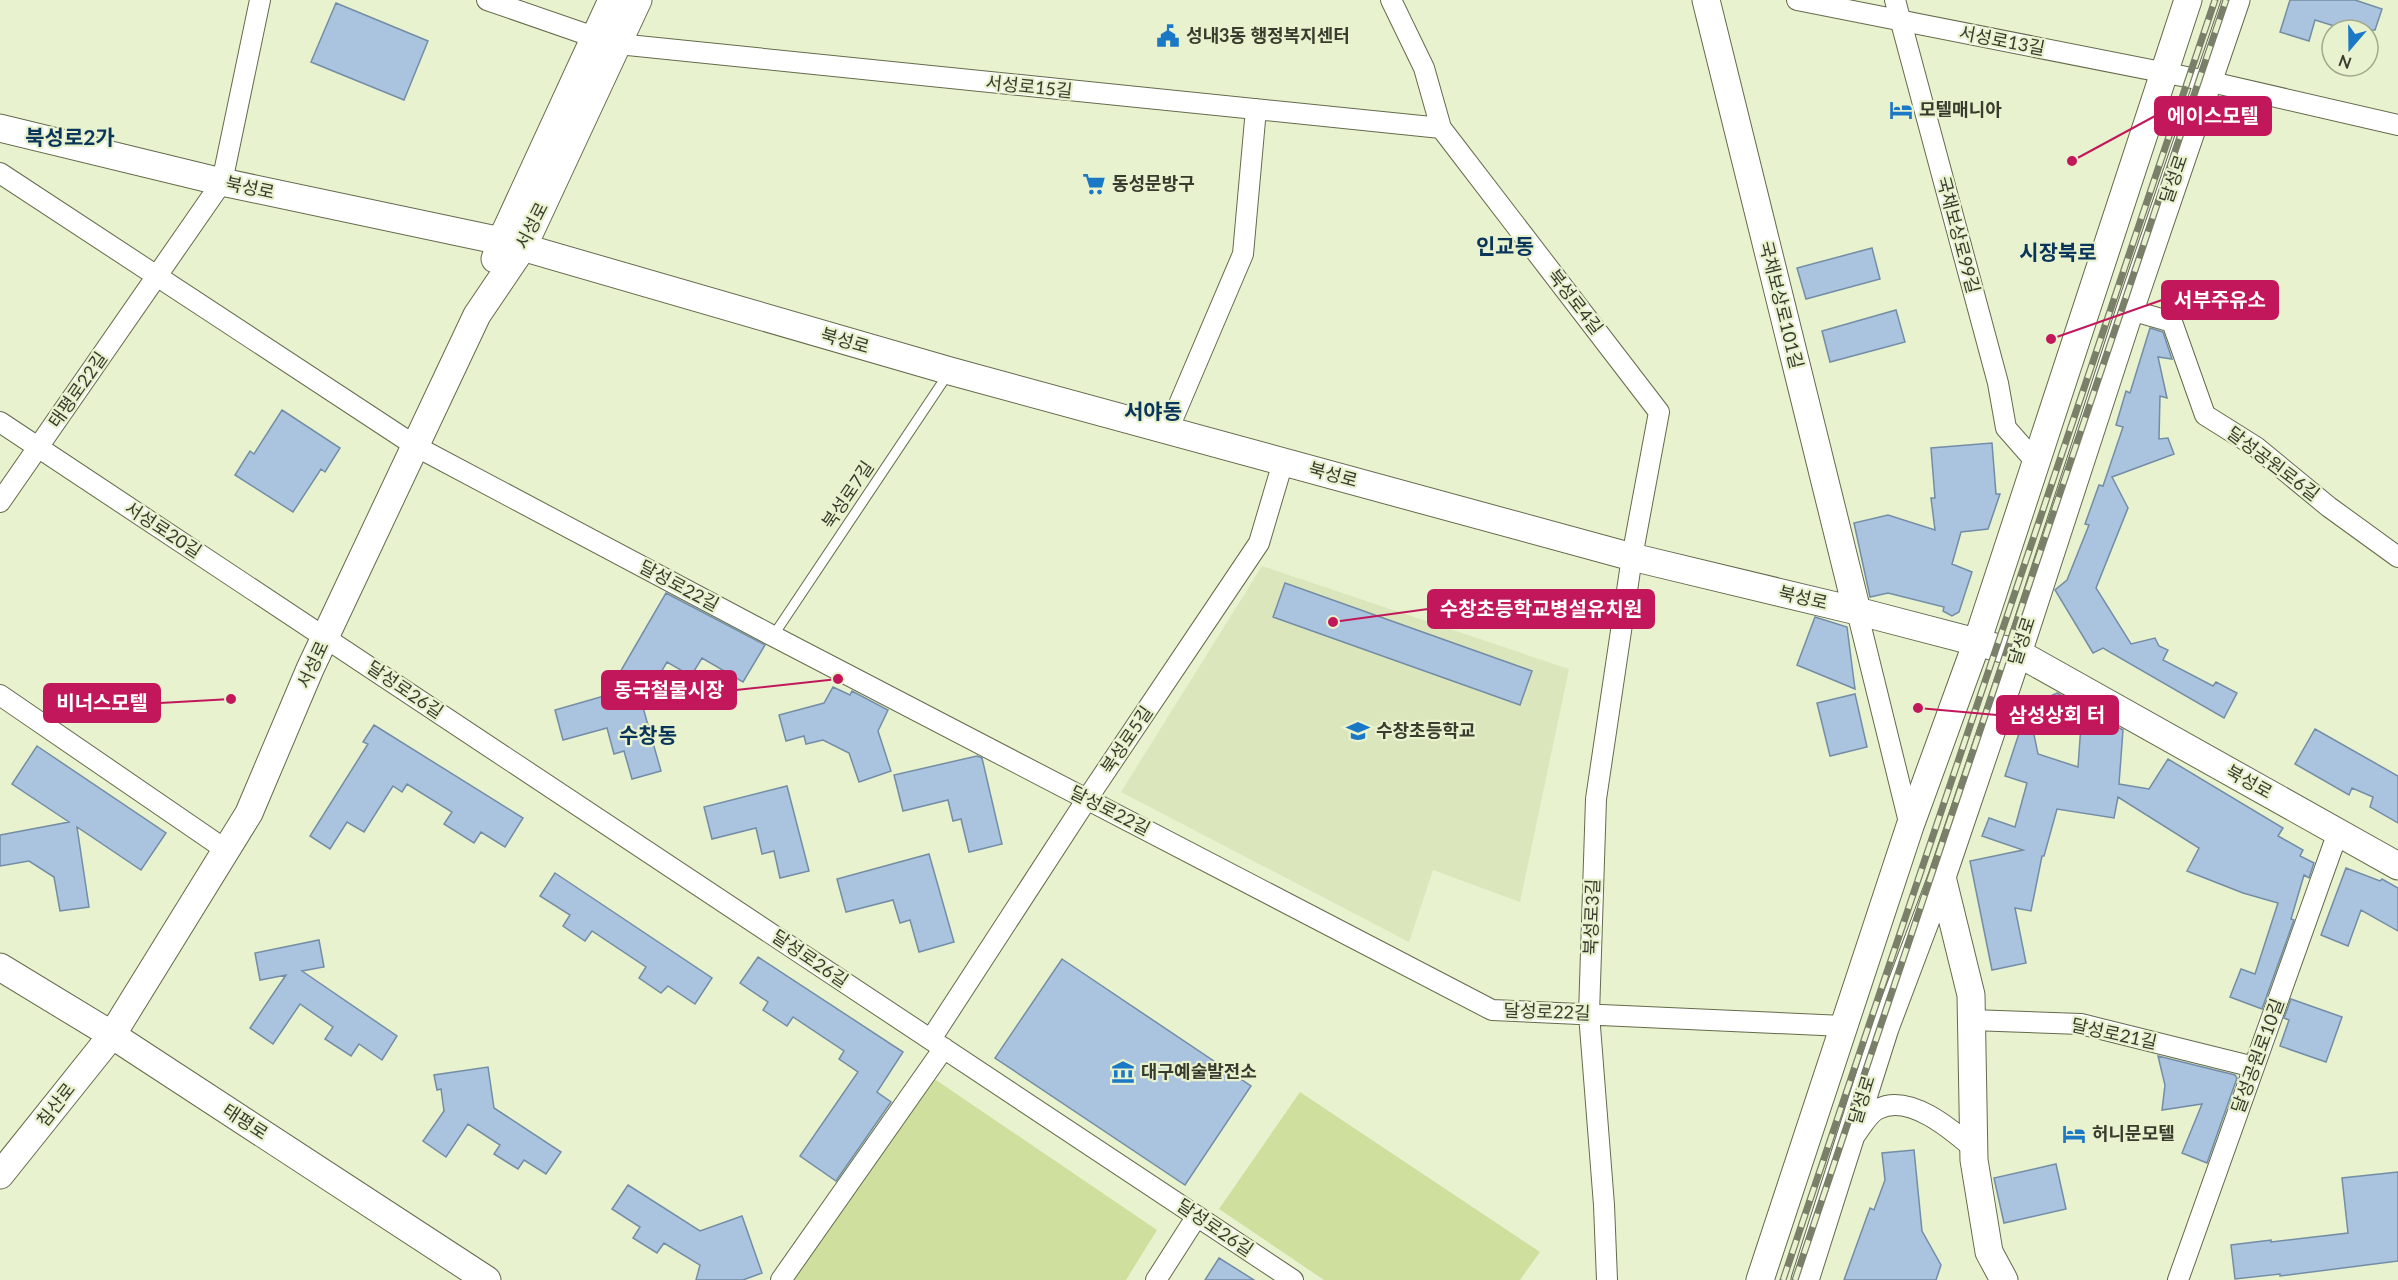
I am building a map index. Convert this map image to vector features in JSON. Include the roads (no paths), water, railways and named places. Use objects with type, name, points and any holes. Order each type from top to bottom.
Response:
[{"type":"street","points":[[222,182],[260,0]]},
{"type":"street","name":"서성로15길","points":[[487,0],[606,40],[1440,128]]},
{"type":"street","name":"서성로","points":[[606,40],[612,0]]},
{"type":"street","name":"서성로","points":[[112,1035],[249,813],[310,669],[417,447],[606,40],[638,0]]},
{"type":"street","name":"북성로4길","points":[[1391,0],[1424,68],[1440,128],[1659,412],[1632,557]]},
{"type":"street","name":"국채보상로101길","points":[[1706,0],[1857,611]]},
{"type":"street","name":"서성로13길","points":[[1797,0],[2207,81],[2398,124]]},
{"type":"street","name":"국채보상로99길","points":[[1894,0],[1998,382],[2006,428],[2035,461]]},
{"type":"street","points":[[1760,1280],[1910,826],[1977,642],[2162,72],[2188,0]]},
{"type":"street","name":"달성로","points":[[1805,1280],[1885,1028],[1942,876],[2018,653],[2130,310],[2236,0]]},
{"type":"street","points":[[1168,430],[1243,254],[1256,109]]},
{"type":"street","name":"북성로","points":[[0,128],[222,182],[512,244],[950,371],[1632,557],[1857,611],[2018,653],[2398,866]]},
{"type":"street","points":[[0,173],[417,447]]},
{"type":"street","name":"태평로22길","points":[[0,502],[222,182]]},
{"type":"street","name":"달성공원로6길","points":[[2130,310],[2172,322],[2205,415],[2256,447],[2330,507],[2398,557]]},
{"type":"street","name":"서성로20길","points":[[0,422],[326,637]]},
{"type":"street","name":"달성로22길","points":[[417,447],[773,636],[1492,1010],[1844,1026]]},
{"type":"street","name":"북성로5길","points":[[781,1280],[938,1043],[1087,799],[1259,543],[1283,462]]},
{"type":"street","name":"북성로3길","points":[[1607,1280],[1589,1014],[1596,799],[1632,557]]},
{"type":"street","points":[[1857,611],[1910,826]]},
{"type":"street","name":"달성로26길","points":[[326,637],[1293,1280]]},
{"type":"street","points":[[0,695],[226,850]]},
{"type":"street","name":"달성공원로10길","points":[[2178,1280],[2338,832]]},
{"type":"street","points":[[1942,876],[1971,995],[1973,1148],[1989,1252],[2004,1280]]},
{"type":"street","name":"태평로","points":[[0,967],[112,1035],[487,1280]]},
{"type":"street","name":"달성로21길","points":[[1971,1020],[2081,1024],[2254,1067]]},
{"type":"street","name":"침산로","points":[[0,1175],[112,1035]]},
{"type":"street","points":[[1847,1149],[1876,1109],[1894,1105],[1931,1116],[1945,1124],[1973,1148]]},
{"type":"street","points":[[1156,1280],[1197,1216]]},
{"type":"lane","name":"북성로7길","points":[[773,636],[950,371]]},
{"type":"railway","points":[[1783,1280],[2215,0]]},
{"type":"railway","points":[[1795,1280],[2226,0]]},
{"type":"place","name":"성내3동 행정복지센터","points":[[1168,36]]},
{"type":"place","name":"모텔매니아","points":[[1901,110]]},
{"type":"place","name":"에이스모텔","points":[[2072,161]]},
{"type":"place","name":"동성문방구","points":[[1094,184]]},
{"type":"place","name":"서부주유소","points":[[2051,339]]},
{"type":"place","name":"수창초등학교병설유치원","points":[[1333,622]]},
{"type":"place","name":"동국철물시장","points":[[838,679]]},
{"type":"place","name":"비너스모텔","points":[[231,699]]},
{"type":"place","name":"삼성상회 터","points":[[1918,708]]},
{"type":"place","name":"수창초등학교","points":[[1358,731]]},
{"type":"place","name":"대구예술발전소","points":[[1123,1072]]},
{"type":"place","name":"허니문모텔","points":[[2074,1134]]},
{"type":"district","name":"북성로2가","points":[[70,138]]},
{"type":"district","name":"인교동","points":[[1505,247]]},
{"type":"district","name":"시장북로","points":[[2058,253]]},
{"type":"district","name":"서야동","points":[[1153,412]]},
{"type":"district","name":"수창동","points":[[648,736]]}]
